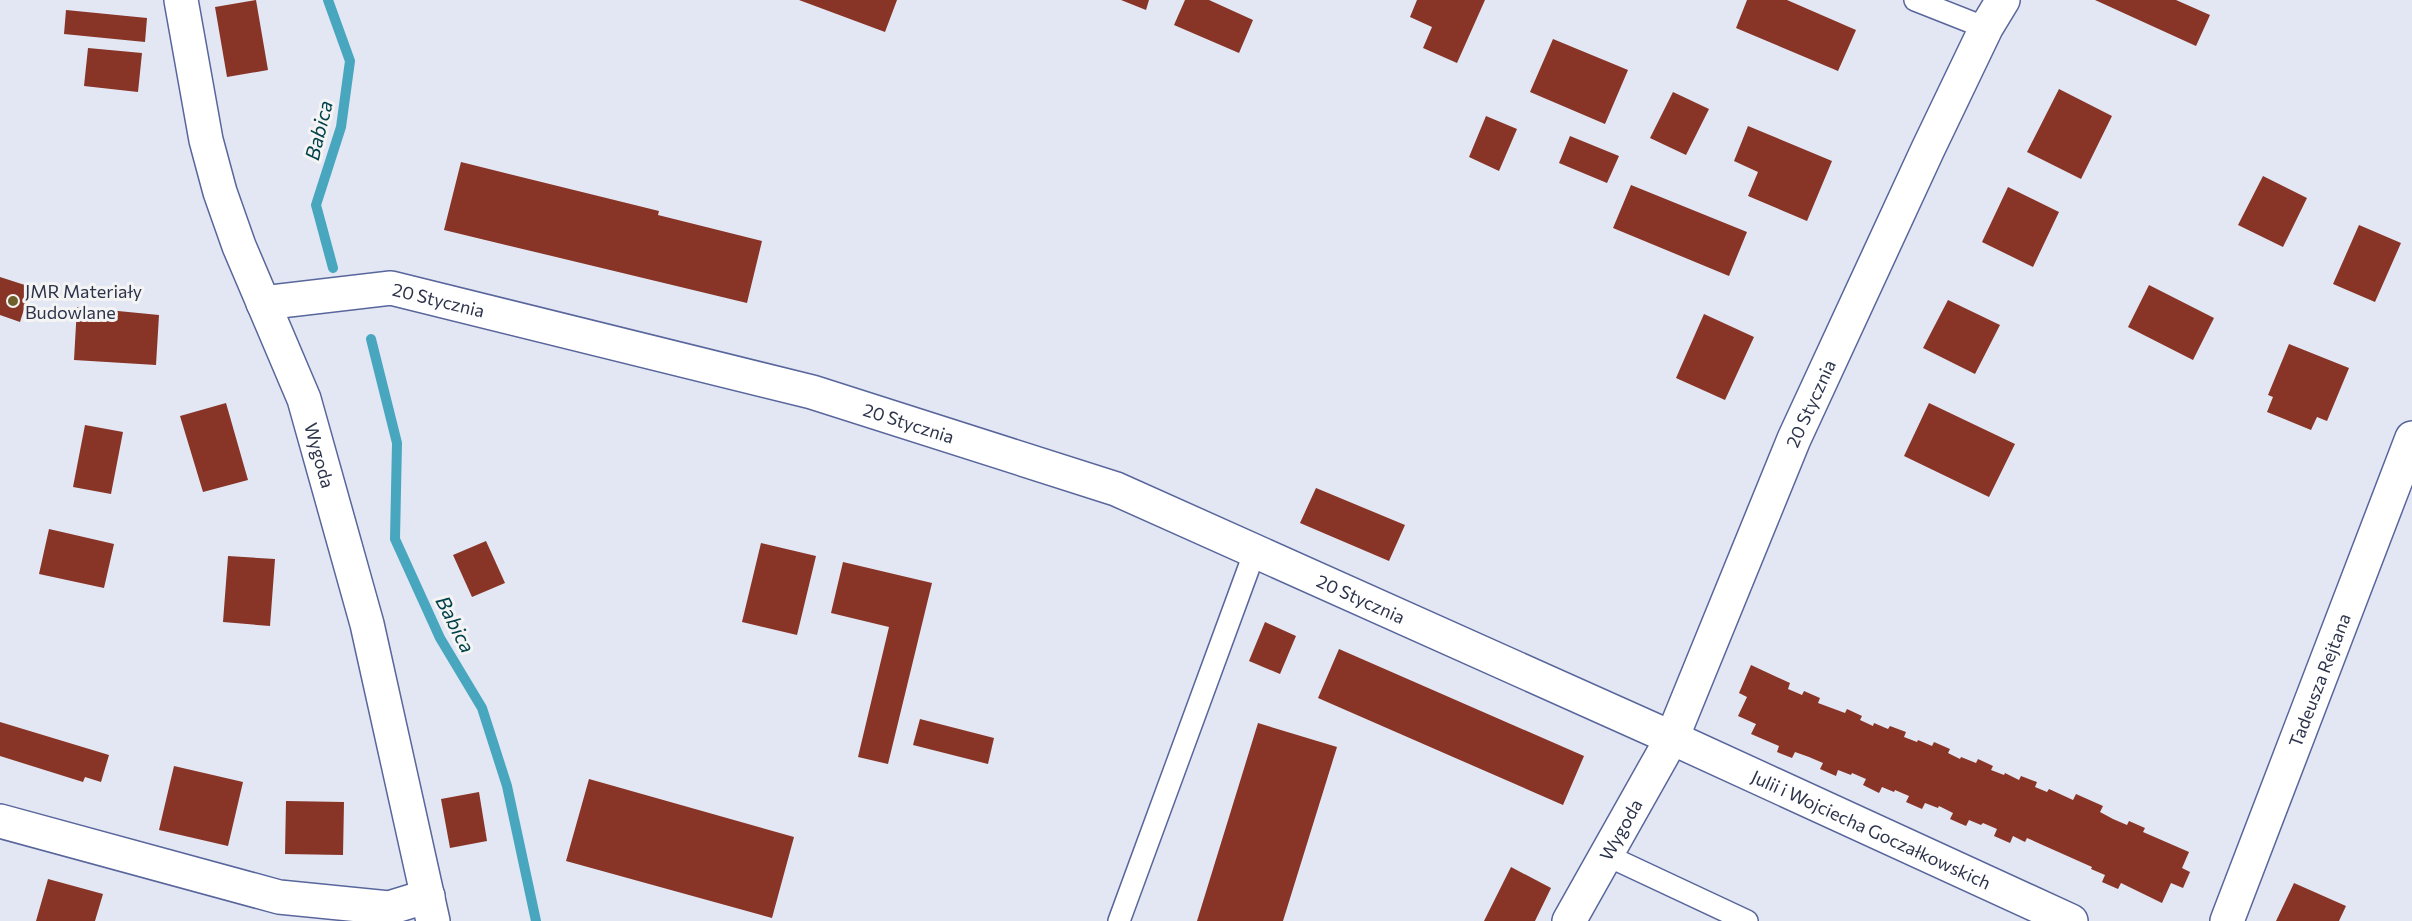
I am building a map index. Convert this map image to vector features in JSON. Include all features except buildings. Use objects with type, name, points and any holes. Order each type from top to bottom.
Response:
[{"type":"street","name":"Wygoda","points":[[181,0],[207,140],[220,192],[262,303],[304,399],[367,624],[431,908]]},
{"type":"street","name":"20 Stycznia","points":[[262,303],[391,288],[812,392],[1116,489],[1672,738],[1794,439],[1986,28],[2003,0]]},
{"type":"street","name":"Tadeusza Rejtana","points":[[2227,921],[2412,438]]},
{"type":"street","name":"Wygoda","points":[[1569,921],[1672,738]]},
{"type":"street","name":"Julii i Wojciecha Goczałkowskich","points":[[1672,738],[2071,921]]},
{"type":"street","points":[[0,820],[279,897],[389,908],[431,908]]},
{"type":"lane","points":[[1915,0],[1986,28]]},
{"type":"lane","points":[[1119,921],[1255,551]]},
{"type":"lane","points":[[1606,855],[1747,921]]},
{"type":"waterway","name":"Babica","points":[[328,0],[350,61],[341,127],[316,205],[333,268]]},
{"type":"waterway","name":"Babica","points":[[371,339],[397,443],[395,539],[440,638],[482,708],[507,786],[536,921]]},
{"type":"place","name":"JMR Materiały Budowlane","points":[[13,301]]}]
